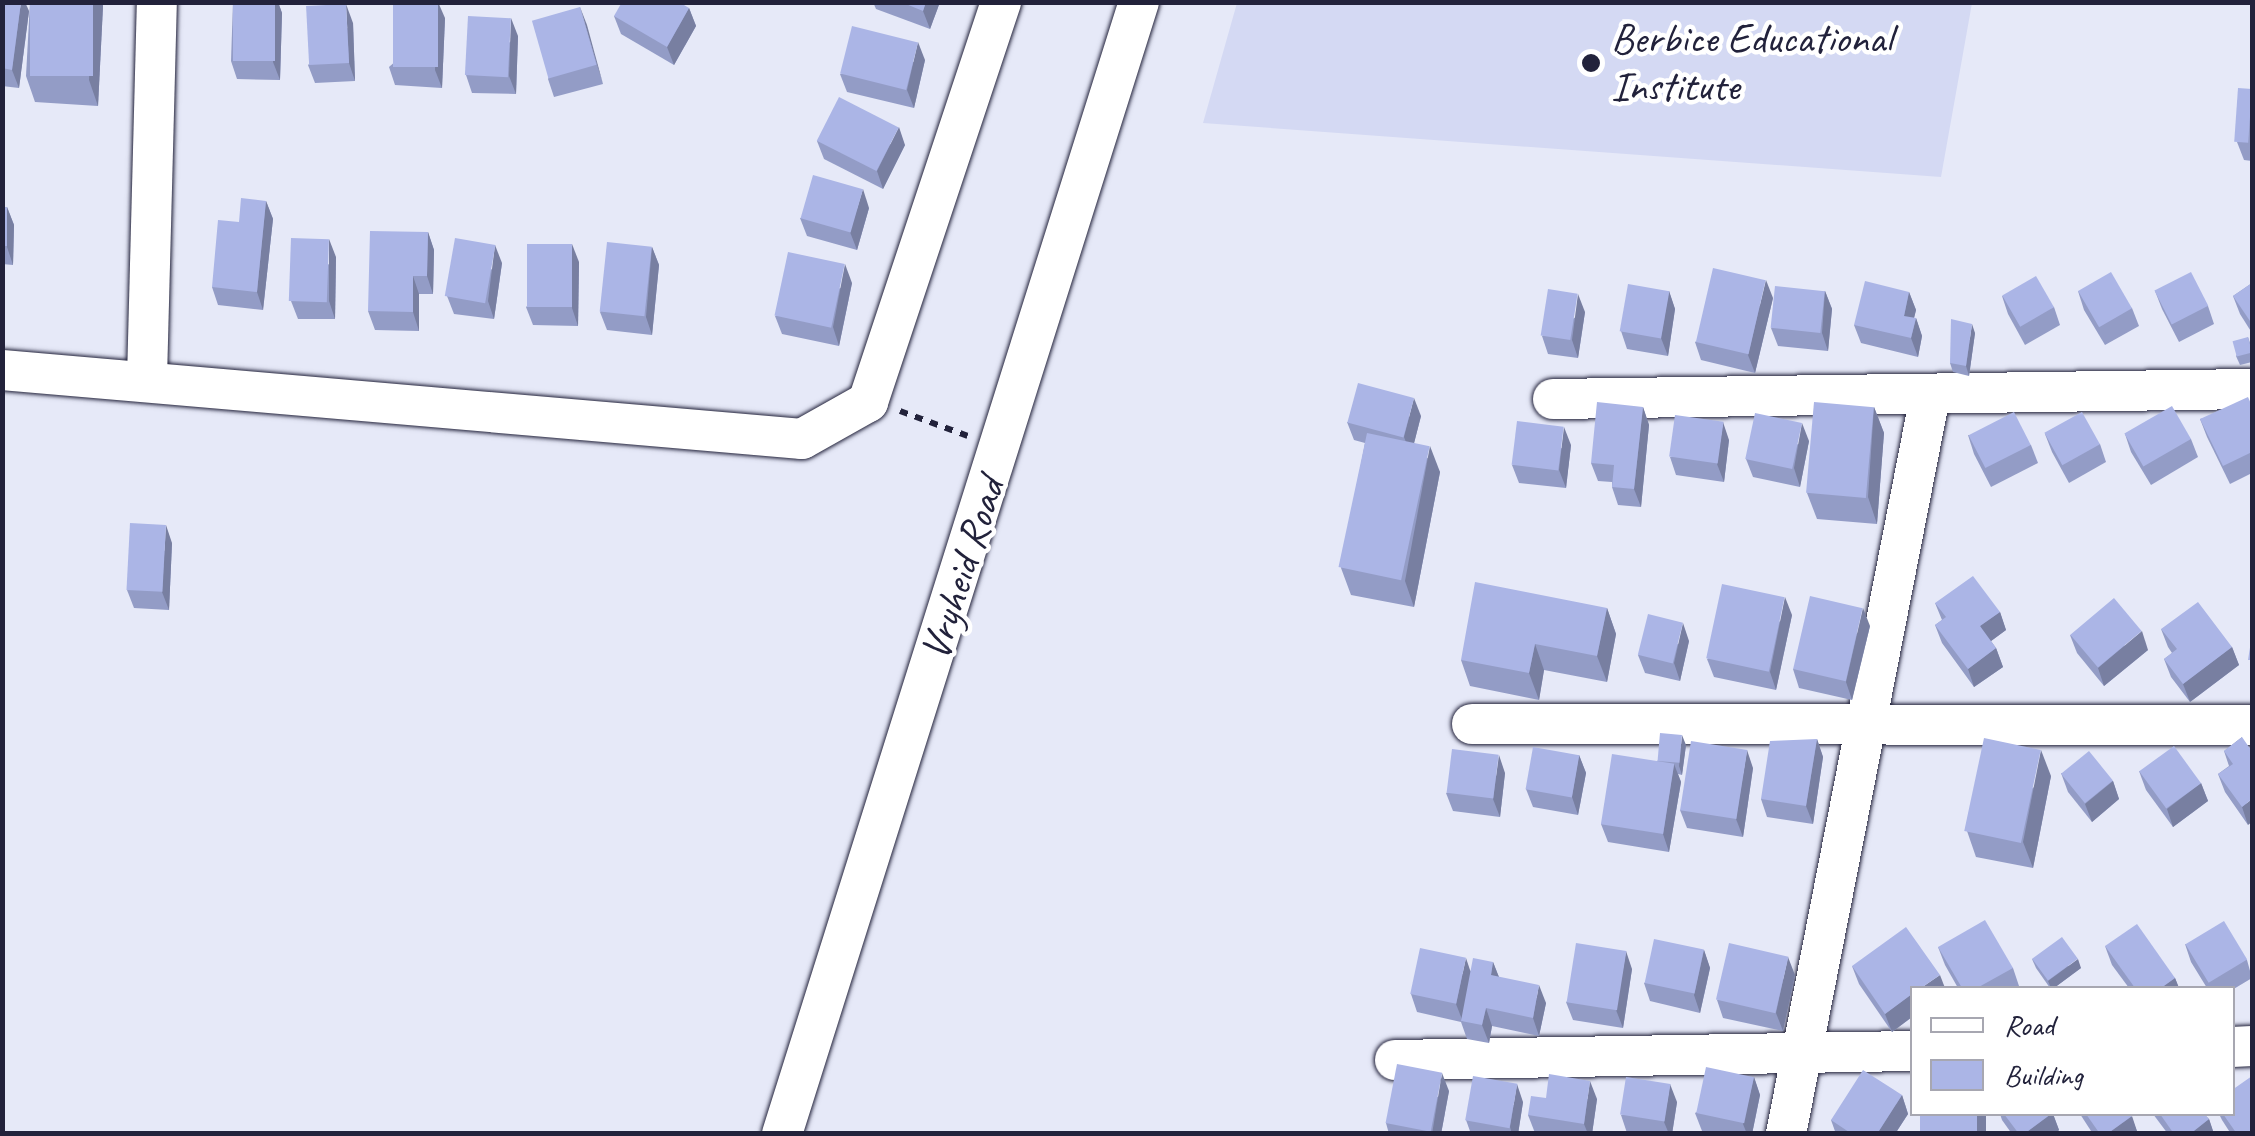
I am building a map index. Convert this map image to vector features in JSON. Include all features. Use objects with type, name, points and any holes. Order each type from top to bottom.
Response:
[{"type":"street","points":[[147,379],[156,2]]},
{"type":"street","points":[[2,370],[147,379],[802,439],[868,402],[1001,2]]},
{"type":"street","name":"Vryheid Road","points":[[782,1134],[1139,2]]},
{"type":"street","points":[[1553,399],[2252,389]]},
{"type":"street","points":[[1786,1134],[1872,721],[1930,396]]},
{"type":"street","points":[[1472,724],[1872,721],[2252,725]]},
{"type":"street","points":[[1394,1060],[1910,1052]]},
{"type":"path","points":[[902,412],[959,433]]},
{"type":"shaded area","name":"Berbice Educational Institute","points":[[1237,2],[1972,3],[1941,177],[1203,123]]},
{"type":"building","points":[[2,2],[21,2],[12,70],[2,68]]},
{"type":"building","points":[[30,2],[93,2],[93,76],[30,76]]},
{"type":"building","points":[[233,2],[275,2],[275,61],[233,61]]},
{"type":"building","points":[[393,2],[438,2],[438,67],[393,67]]},
{"type":"building","points":[[622,2],[679,2],[689,8],[667,47],[614,16]]},
{"type":"building","points":[[901,2],[926,2],[923,11]]},
{"type":"building","points":[[346,4],[349,63],[309,65],[306,6]]},
{"type":"building","points":[[580,7],[597,65],[548,78],[532,21]]},
{"type":"building","points":[[468,16],[511,18],[508,77],[465,75]]},
{"type":"building","points":[[852,26],[918,42],[906,90],[840,74]]},
{"type":"building","points":[[2238,88],[2252,89],[2248,143],[2234,142]]},
{"type":"building","points":[[839,97],[899,127],[876,171],[817,141]]},
{"type":"building","points":[[813,175],[863,189],[851,233],[801,218]]},
{"type":"building","points":[[241,198],[266,201],[257,292],[212,287],[218,220],[239,222]]},
{"type":"building","points":[[2,207],[7,207],[7,246],[2,246]]},
{"type":"building","points":[[370,231],[428,232],[427,276],[413,276],[413,312],[368,311]]},
{"type":"building","points":[[291,238],[329,239],[327,302],[289,301]]},
{"type":"building","points":[[455,238],[495,245],[485,303],[445,296]]},
{"type":"building","points":[[607,242],[652,247],[644,316],[600,312]]},
{"type":"building","points":[[527,244],[572,244],[572,307],[527,307]]},
{"type":"building","points":[[788,252],[845,264],[831,328],[774,316]]},
{"type":"building","points":[[1713,268],[1766,280],[1749,354],[1696,342]]},
{"type":"building","points":[[2111,272],[2132,308],[2099,327],[2078,291]]},
{"type":"building","points":[[2191,272],[2208,306],[2172,324],[2154,291]]},
{"type":"building","points":[[2036,276],[2054,307],[2020,327],[2002,296]]},
{"type":"building","points":[[1865,281],[1909,292],[1904,316],[1916,318],[1911,338],[1854,325]]},
{"type":"building","points":[[2252,283],[2252,320],[2250,321],[2233,296]]},
{"type":"building","points":[[1628,284],[1669,291],[1661,339],[1620,331]]},
{"type":"building","points":[[1775,286],[1825,291],[1820,333],[1771,328]]},
{"type":"building","points":[[1548,289],[1578,294],[1570,340],[1541,335]]},
{"type":"building","points":[[1951,319],[1972,324],[1966,366],[1950,363]]},
{"type":"building","points":[[2248,337],[2252,352],[2237,357],[2233,341]]},
{"type":"building","points":[[1358,383],[1414,398],[1403,438],[1347,423]]},
{"type":"building","points":[[2248,397],[2252,406],[2252,452],[2223,466],[2200,419]]},
{"type":"building","points":[[1597,402],[1643,407],[1634,489],[1612,487],[1614,465],[1591,463]]},
{"type":"building","points":[[1814,402],[1874,407],[1866,498],[1806,493]]},
{"type":"building","points":[[2172,406],[2191,439],[2143,466],[2124,434]]},
{"type":"building","points":[[2014,412],[2031,445],[1985,468],[1969,435]]},
{"type":"building","points":[[2082,412],[2100,444],[2062,465],[2044,433]]},
{"type":"building","points":[[1755,413],[1802,423],[1792,469],[1745,459]]},
{"type":"building","points":[[1675,415],[1724,422],[1718,463],[1669,457]]},
{"type":"building","points":[[1517,421],[1564,427],[1558,470],[1512,465]]},
{"type":"building","points":[[1367,433],[1430,446],[1401,580],[1339,567]]},
{"type":"building","points":[[130,523],[166,525],[162,592],[126,590]]},
{"type":"building","points":[[1973,576],[2000,612],[1980,626],[1996,648],[1968,669],[1935,625],[1946,617],[1935,603]]},
{"type":"building","points":[[1475,582],[1607,608],[1597,656],[1535,644],[1529,673],[1461,660]]},
{"type":"building","points":[[1722,584],[1785,597],[1769,672],[1706,658]]},
{"type":"building","points":[[1810,596],[1863,608],[1846,681],[1793,669]]},
{"type":"building","points":[[2114,598],[2142,631],[2098,668],[2070,635]]},
{"type":"building","points":[[2198,602],[2232,647],[2183,684],[2164,659],[2177,649],[2161,629]]},
{"type":"building","points":[[1648,614],[1683,623],[1673,663],[1638,655]]},
{"type":"building","points":[[1660,733],[1682,735],[1679,763],[1658,761]]},
{"type":"building","points":[[2242,737],[2252,749],[2252,799],[2242,807],[2218,774],[2233,764],[2224,751]]},
{"type":"building","points":[[1984,738],[2041,750],[2021,843],[1964,831]]},
{"type":"building","points":[[1817,739],[1806,806],[1761,799],[1770,741]]},
{"type":"building","points":[[1691,741],[1747,750],[1736,819],[1680,810]]},
{"type":"building","points":[[2174,746],[2201,783],[2166,808],[2139,771]]},
{"type":"building","points":[[1533,747],[1579,755],[1572,798],[1526,789]]},
{"type":"building","points":[[1452,749],[1499,755],[1493,798],[1447,793]]},
{"type":"building","points":[[2089,751],[2113,781],[2085,803],[2061,774]]},
{"type":"building","points":[[1612,754],[1674,764],[1663,834],[1601,824]]},
{"type":"building","points":[[1985,920],[2013,968],[1981,986],[1961,986],[1938,947]]},
{"type":"building","points":[[2224,921],[2247,960],[2209,983],[2185,944]]},
{"type":"building","points":[[2137,924],[2175,978],[2164,986],[2134,986],[2105,946]]},
{"type":"building","points":[[1906,927],[1940,975],[1924,986],[1910,986],[1910,995],[1885,1014],[1852,966]]},
{"type":"building","points":[[2062,937],[2078,959],[2048,981],[2032,959]]},
{"type":"building","points":[[1654,939],[1704,950],[1695,994],[1645,983]]},
{"type":"building","points":[[1576,943],[1626,951],[1617,1010],[1567,1002]]},
{"type":"building","points":[[1729,943],[1788,957],[1775,1013],[1716,1000]]},
{"type":"building","points":[[1420,948],[1466,958],[1456,1004],[1410,994]]},
{"type":"building","points":[[1473,958],[1493,962],[1491,975],[1539,985],[1533,1018],[1486,1008],[1482,1025],[1461,1021]]},
{"type":"building","points":[[1397,1064],[1442,1073],[1431,1132],[1386,1123]]},
{"type":"building","points":[[1706,1067],[1754,1077],[1744,1123],[1696,1113]]},
{"type":"building","points":[[1863,1070],[1902,1095],[1877,1134],[1848,1134],[1831,1120]]},
{"type":"building","points":[[1549,1074],[1590,1081],[1584,1124],[1528,1115],[1531,1096],[1546,1098]]},
{"type":"building","points":[[1473,1076],[1517,1084],[1510,1128],[1465,1120]]},
{"type":"building","points":[[2252,1076],[2252,1134],[2237,1134],[2224,1116],[2235,1116],[2235,1088]]},
{"type":"building","points":[[1626,1077],[1670,1084],[1665,1122],[1620,1115]]},
{"type":"building","points":[[1920,1116],[1977,1116],[1977,1134],[1920,1134]]},
{"type":"building","points":[[2006,1116],[2048,1116],[2024,1134],[2019,1134]]},
{"type":"building","points":[[2087,1116],[2132,1116],[2107,1134],[2100,1134]]},
{"type":"building","points":[[2161,1116],[2209,1119],[2190,1134],[2174,1134]]},
{"type":"place","name":"Berbice Educational Institute","points":[[1591,63]]}]
